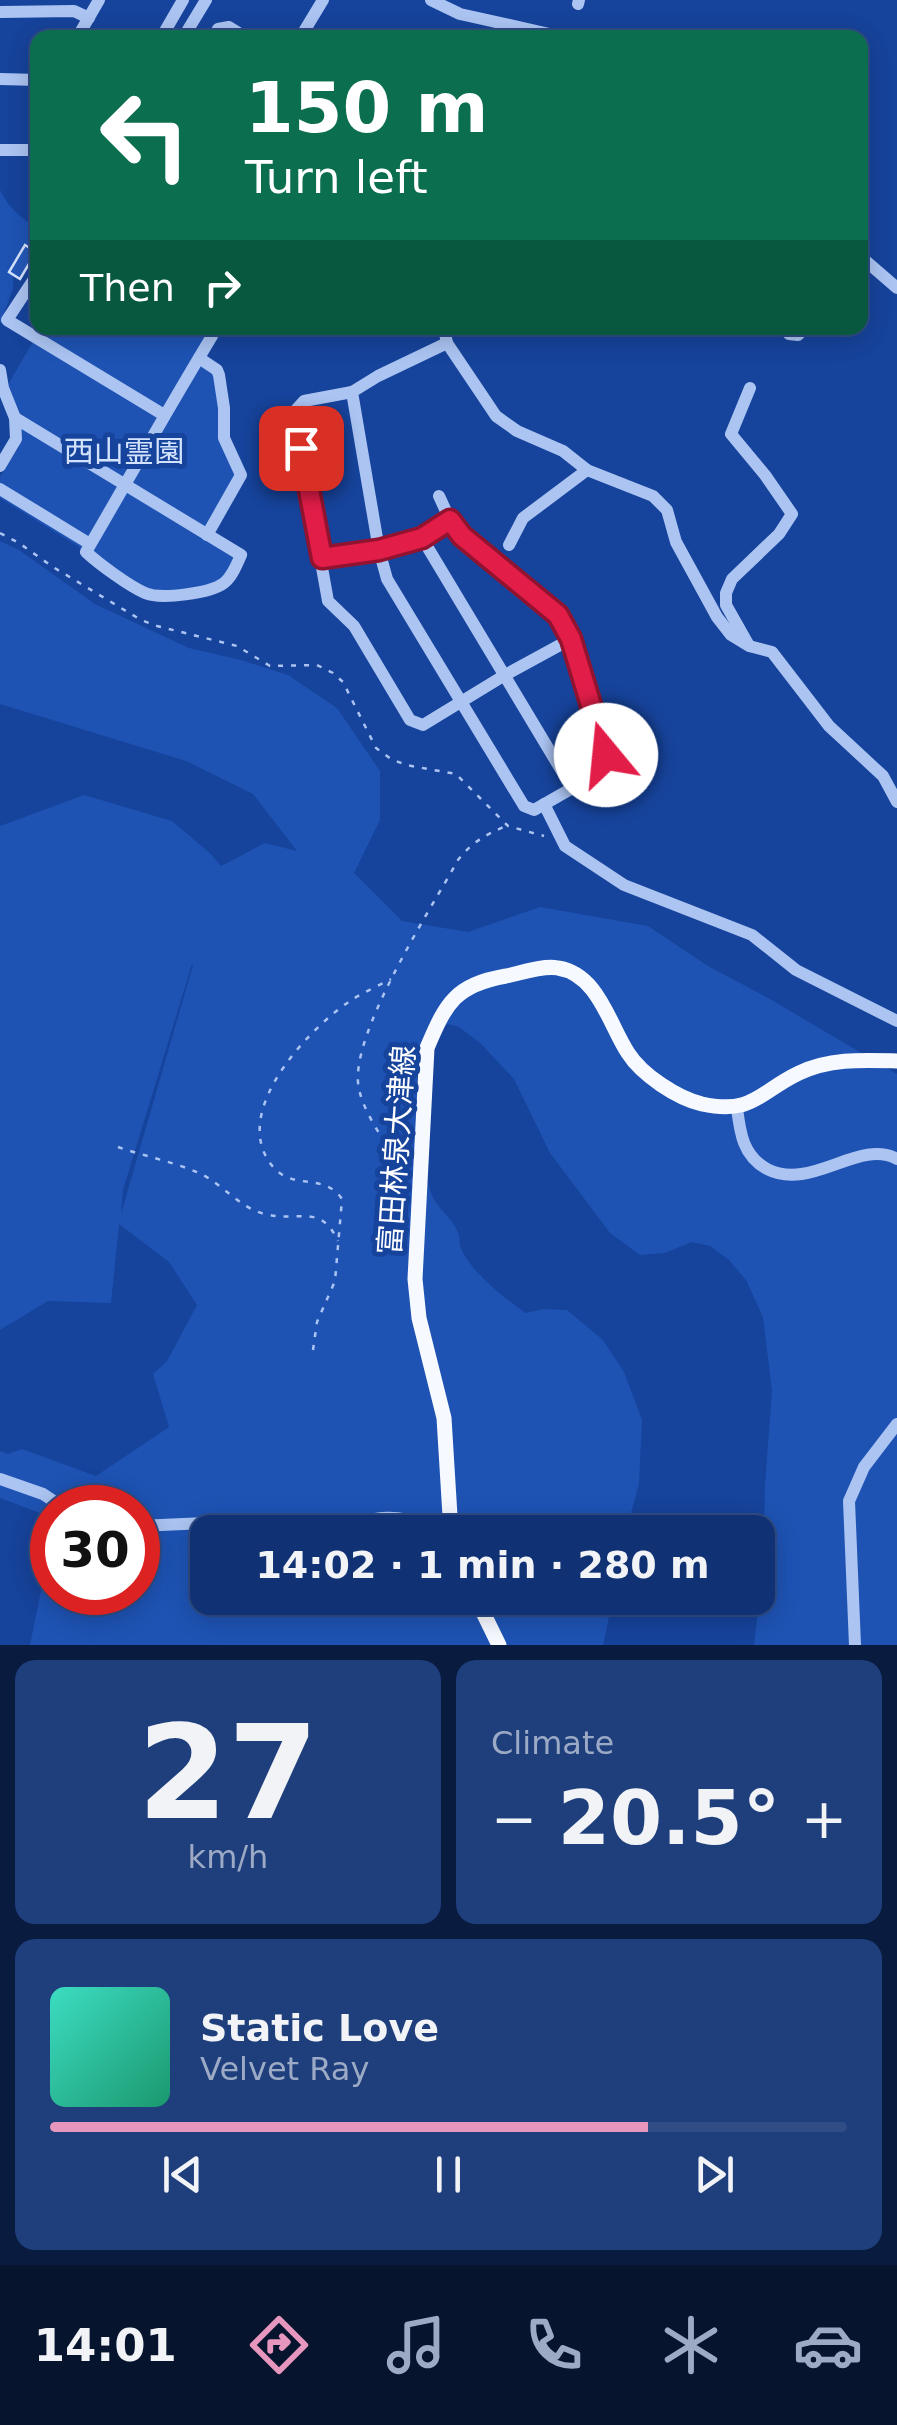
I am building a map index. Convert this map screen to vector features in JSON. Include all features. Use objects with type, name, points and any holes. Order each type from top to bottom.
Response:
[{"type":"main road","name":"富田林泉大津線","points":[[449,1515],[444,1418],[419,1318],[415,1279],[427,1048],[440,1017],[456,995],[482,980],[556,967],[578,975],[596,992],[630,1057],[654,1082],[699,1104],[737,1108]]},
{"type":"main road","points":[[737,1108],[758,1100],[799,1073],[824,1065],[852,1060],[897,1061]]},
{"type":"main road","points":[[485,1615],[500,1645]]},
{"type":"street","points":[[82,30],[100,0]]},
{"type":"street","points":[[166,30],[183,0]]},
{"type":"street","points":[[188,30],[206,0]]},
{"type":"street","points":[[305,30],[323,0]]},
{"type":"street","points":[[431,0],[460,14],[521,30]]},
{"type":"street","points":[[0,12],[74,11],[89,18]]},
{"type":"street","points":[[500,30],[504,25]]},
{"type":"street","points":[[0,79],[30,80]]},
{"type":"street","points":[[0,150],[30,151]]},
{"type":"street","points":[[868,263],[897,288]]},
{"type":"street","points":[[30,284],[4,324],[164,415]]},
{"type":"street","points":[[445,335],[496,416],[563,452],[587,470],[653,496],[667,510],[676,542],[730,635],[772,652],[830,726],[882,776],[897,802]]},
{"type":"street","points":[[14,418],[124,483],[242,556],[226,581],[194,593],[147,594],[86,552],[124,483],[212,336]]},
{"type":"street","points":[[447,343],[352,392],[304,402],[294,412],[328,601],[354,626],[410,720],[423,725],[571,639]]},
{"type":"street","points":[[199,358],[219,375],[224,438],[242,475],[207,534]]},
{"type":"street","points":[[0,370],[16,439],[0,466]]},
{"type":"street","points":[[750,388],[731,434],[792,514],[779,534],[732,580],[726,592],[726,606],[750,646]]},
{"type":"street","points":[[352,392],[387,579],[524,806],[534,810],[604,770],[606,755],[571,639],[558,615],[462,536],[439,496]]},
{"type":"street","points":[[508,544],[523,518],[587,470]]},
{"type":"street","points":[[0,489],[90,544]]},
{"type":"street","points":[[322,558],[379,550],[422,538],[450,520]]},
{"type":"street","points":[[422,538],[572,788]]},
{"type":"street","points":[[544,804],[565,846],[624,885],[752,935],[796,970],[897,1022]]},
{"type":"street","points":[[737,1108],[744,1147],[759,1164],[779,1175],[807,1174],[863,1156],[889,1155],[897,1159]]},
{"type":"street","points":[[855,1645],[849,1500],[864,1467],[897,1424]]},
{"type":"street","points":[[0,1479],[30,1489]]},
{"type":"street","points":[[160,1525],[190,1524]]},
{"type":"path","points":[[0,533],[140,620],[237,646],[270,666],[318,665],[333,672],[343,682],[376,748],[406,765],[456,774],[508,826],[565,846]]},
{"type":"path","points":[[404,1223],[396,1166],[361,1099],[357,1083],[359,1060],[374,1014],[458,860],[470,844],[508,826]]},
{"type":"path","points":[[313,1350],[317,1322],[335,1281],[342,1199],[335,1188],[282,1176],[264,1153],[260,1118],[286,1061],[301,1044],[349,1001],[392,978]]},
{"type":"path","points":[[118,1147],[198,1173],[255,1212],[315,1216],[331,1225],[339,1242]]},
{"type":"green space","points":[[0,190],[16,212],[30,223],[30,243],[13,262],[13,289],[0,323]]},
{"type":"green space","name":"西山霊園","points":[[37,335],[219,336],[206,359],[220,368],[227,437],[246,475],[210,533],[245,555],[226,585],[148,599],[85,558],[79,547],[0,498],[0,477],[19,447],[18,423],[6,388]]},
{"type":"green space","points":[[0,541],[19,550],[95,604],[189,648],[288,675],[337,708],[380,771],[380,820],[354,873],[402,921],[468,932],[540,907],[648,926],[708,966],[897,1074],[897,1645],[754,1645],[758,1615],[775,1615],[775,1515],[764,1515],[772,1391],[763,1317],[746,1280],[710,1246],[692,1242],[665,1253],[640,1255],[610,1233],[550,1153],[514,1079],[480,1043],[459,1027],[448,1024],[417,1050],[419,1142],[432,1195],[456,1228],[466,1257],[489,1284],[526,1313],[567,1310],[603,1340],[624,1372],[642,1420],[639,1483],[631,1515],[190,1515],[190,1615],[609,1615],[603,1645],[30,1645],[36,1615],[160,1615],[160,1485],[30,1485],[30,1509],[0,1498],[0,1451],[8,1454],[22,1449],[96,1476],[169,1427],[153,1374],[167,1361],[197,1305],[169,1262],[119,1224],[111,1303],[48,1301],[0,1330],[0,826],[84,795],[172,821],[221,866],[265,843],[297,851],[253,794],[186,761],[0,704]],"holes":[[[193,965],[121,1214],[123,1190]]]},
{"type":"building","points":[[25,245],[30,248],[30,262],[20,279],[9,272]]},
{"type":"route","points":[[301,448],[322,558],[379,550],[422,538],[450,520],[462,536],[558,615],[571,639],[606,755]]}]
